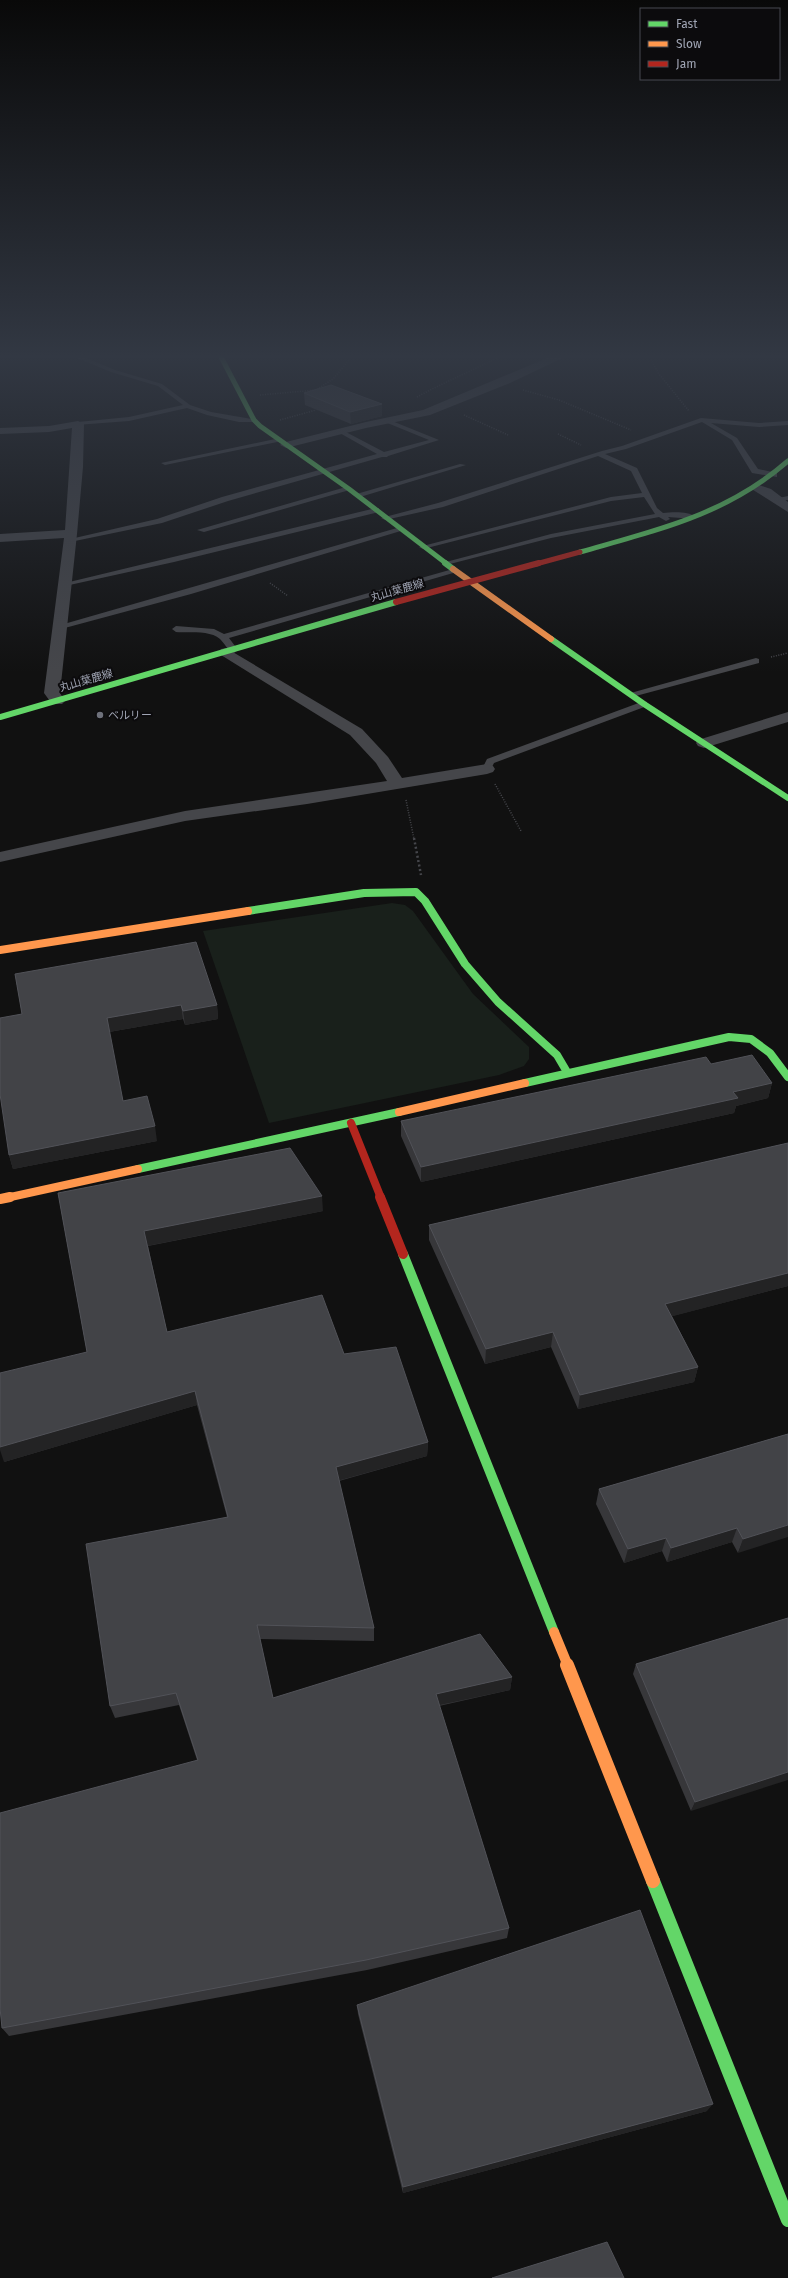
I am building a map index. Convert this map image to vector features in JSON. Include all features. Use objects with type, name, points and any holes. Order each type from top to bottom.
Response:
[{"type":"street","points":[[57,701],[52,693],[61,626],[77,459]]},
{"type":"street","points":[[307,459],[357,495],[400,530],[470,582],[632,694],[644,704],[788,798]]},
{"type":"street","name":"丸山葉鹿線","points":[[0,717],[470,582],[586,552],[721,506],[756,488],[774,475],[788,461]]},
{"type":"street","points":[[756,488],[783,499],[788,508]]},
{"type":"street","points":[[0,538],[70,537]]},
{"type":"street","points":[[230,651],[356,732],[382,760],[398,784]]},
{"type":"street","points":[[704,743],[788,717]]},
{"type":"street","points":[[0,857],[185,816],[308,800],[487,769]]},
{"type":"street","points":[[0,950],[364,894],[403,891],[416,892],[425,901],[465,964],[498,1002],[557,1055],[567,1072]]},
{"type":"street","points":[[0,1199],[351,1123],[567,1072],[729,1036],[751,1039],[770,1053],[788,1077]]},
{"type":"street","points":[[351,1123],[788,2220]]},
{"type":"lane","points":[[165,463],[186,459]]},
{"type":"lane","points":[[70,537],[121,531],[159,521],[225,499],[372,459]]},
{"type":"lane","points":[[385,518],[440,505],[582,459]]},
{"type":"lane","points":[[612,459],[632,468],[659,515],[673,523]]},
{"type":"lane","points":[[748,459],[755,471],[774,475]]},
{"type":"lane","points":[[357,495],[462,465]]},
{"type":"lane","points":[[200,530],[349,489]]},
{"type":"lane","points":[[423,547],[616,498],[647,495]]},
{"type":"lane","points":[[65,584],[174,560],[376,510]]},
{"type":"lane","points":[[446,563],[551,536],[659,515],[674,514],[692,517]]},
{"type":"lane","points":[[61,626],[188,592],[284,562],[400,530]]},
{"type":"lane","points":[[176,628],[206,630],[223,637],[456,571]]},
{"type":"lane","points":[[315,611],[332,622]]},
{"type":"lane","points":[[223,637],[230,651]]},
{"type":"lane","points":[[632,694],[756,661]]},
{"type":"lane","points":[[487,769],[490,761],[644,704]]},
{"type":"path","points":[[487,769],[521,831]]},
{"type":"path","points":[[398,784],[404,791],[422,880],[421,886],[416,892]]},
{"type":"shaded area","points":[[392,903],[405,905],[413,911],[473,994],[529,1047],[529,1059],[524,1066],[499,1075],[269,1123],[203,931]]},
{"type":"building","points":[[196,942],[217,1005],[183,1011],[181,1005],[107,1018],[123,1101],[147,1096],[155,1126],[9,1155],[0,1094],[0,1018],[22,1014],[15,974]]},
{"type":"building","points":[[752,1055],[772,1083],[733,1092],[738,1098],[421,1167],[401,1121],[706,1057],[711,1064]]},
{"type":"building","points":[[788,1143],[788,1273],[665,1304],[698,1367],[580,1395],[553,1332],[486,1349],[429,1225]]},
{"type":"building","points":[[290,1148],[322,1196],[144,1231],[167,1332],[322,1295],[344,1354],[396,1347],[428,1442],[336,1467],[374,1628],[257,1625],[273,1698],[480,1634],[512,1677],[436,1694],[509,1928],[366,1960],[2,2028],[0,2008],[0,1813],[198,1760],[176,1693],[110,1706],[86,1544],[228,1517],[195,1391],[0,1447],[0,1373],[87,1352],[58,1193]]},
{"type":"building","points":[[788,1434],[788,1525],[743,1539],[737,1528],[671,1548],[666,1538],[628,1549],[599,1489]]},
{"type":"building","points":[[788,1618],[788,1772],[695,1802],[636,1664]]},
{"type":"building","points":[[640,1910],[713,2104],[403,2187],[357,2005]]},
{"type":"building","points":[[607,2242],[624,2278],[492,2278]]},
{"type":"traffic: fast","points":[[307,459],[349,489],[453,569]]},
{"type":"traffic: fast","points":[[580,552],[663,528],[718,508],[767,480],[788,461]]},
{"type":"traffic: fast","points":[[0,717],[396,602]]},
{"type":"traffic: fast","points":[[551,639],[644,704],[788,798]]},
{"type":"traffic: fast","points":[[248,911],[364,893],[416,892],[425,901],[465,964],[498,1002],[557,1055],[567,1072]]},
{"type":"traffic: fast","points":[[525,1083],[729,1037],[751,1039],[770,1053],[788,1077]]},
{"type":"traffic: fast","points":[[138,1169],[399,1112]]},
{"type":"traffic: fast","points":[[403,1254],[554,1632]]},
{"type":"traffic: fast","points":[[653,1881],[788,2220]]},
{"type":"traffic: slow","points":[[453,569],[551,639]]},
{"type":"traffic: slow","points":[[0,950],[248,911]]},
{"type":"traffic: slow","points":[[399,1112],[525,1083]]},
{"type":"traffic: slow","points":[[0,1199],[138,1169]]},
{"type":"traffic: slow","points":[[554,1632],[653,1881]]},
{"type":"traffic: jam","points":[[396,602],[580,552]]},
{"type":"traffic: jam","points":[[351,1123],[403,1254]]},
{"type":"place","name":"ベルリー","points":[[100,715]]}]
